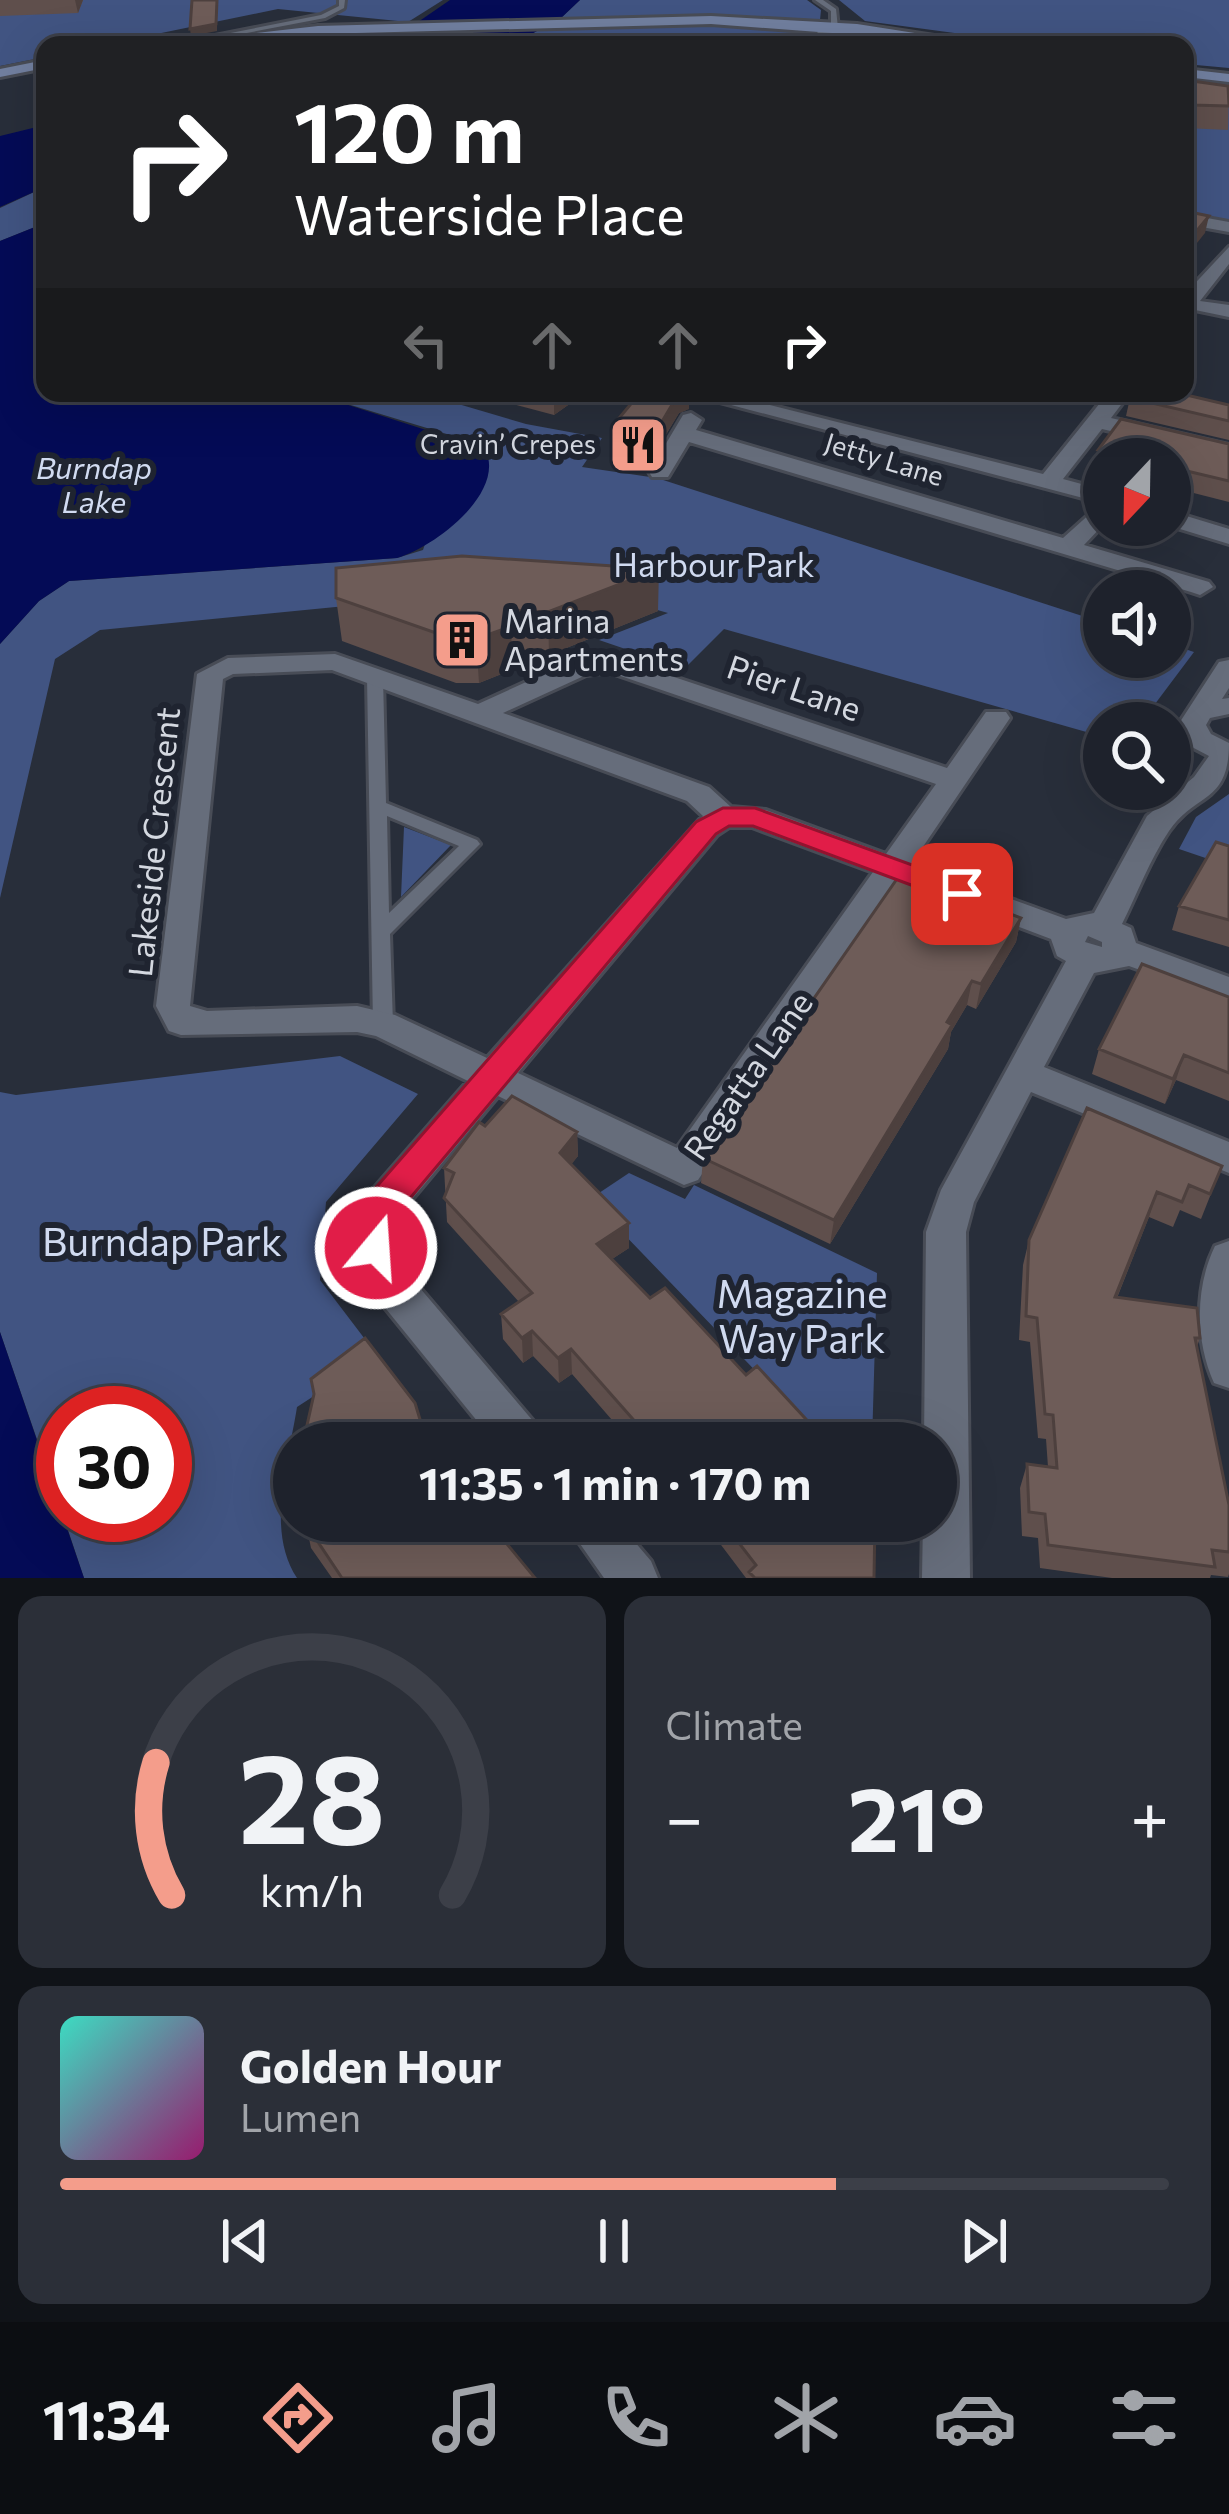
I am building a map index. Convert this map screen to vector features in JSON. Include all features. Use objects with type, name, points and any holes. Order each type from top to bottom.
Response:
[{"type":"main road","points":[[229,36],[320,24],[347,29],[711,20],[831,36],[921,36]]},
{"type":"main road","points":[[0,73],[36,66]]},
{"type":"main road","points":[[1194,74],[1229,78]]},
{"type":"street","points":[[1194,221],[1229,227]]},
{"type":"street","points":[[1194,298],[1227,257]]},
{"type":"street","points":[[1194,303],[1229,311]]},
{"type":"street","points":[[660,472],[698,402]]},
{"type":"street","points":[[734,402],[1083,491]]},
{"type":"street","points":[[1049,482],[1112,402]]},
{"type":"street","points":[[1096,422],[1229,452]]},
{"type":"street","name":"Jetty Lane","points":[[682,433],[1200,587]]},
{"type":"street","points":[[1191,525],[1229,538]]},
{"type":"street","points":[[1069,546],[1083,532]]},
{"type":"street","name":"Lakeside Crescent","points":[[491,1078],[383,1024],[339,1014],[206,1025],[181,1022],[173,1006],[211,674],[228,666],[335,662],[698,794],[723,817]]},
{"type":"street","name":"Pier Lane","points":[[478,714],[580,668],[611,664],[954,780]]},
{"type":"street","points":[[946,1578],[946,1232],[955,1202],[1158,823],[1205,784],[1228,754],[1193,731],[1199,712],[1229,668]]},
{"type":"street","points":[[1199,712],[1229,706]]},
{"type":"street","points":[[893,868],[996,718]]},
{"type":"street","points":[[506,1422],[393,1286],[376,1248],[384,1204],[706,828],[723,817],[755,817],[1229,990]]},
{"type":"street","name":"Regatta Lane","points":[[491,1078],[684,1169],[893,868]]},
{"type":"street","points":[[1024,1074],[1229,1158]]},
{"type":"street","points":[[1229,1258],[1219,1304],[1229,1369]]},
{"type":"street","points":[[604,1542],[634,1578]]},
{"type":"lane","points":[[320,24],[343,7],[342,0]]},
{"type":"lane","points":[[818,0],[834,10],[831,36]]},
{"type":"lane","points":[[375,677],[383,1024]]},
{"type":"lane","points":[[378,806],[471,844],[383,930]]},
{"type":"green space","points":[[0,0],[443,0],[408,22],[278,9],[147,36],[36,36],[36,59],[0,66]]},
{"type":"green space","points":[[580,0],[807,0],[821,10],[819,30],[812,36],[528,36],[561,18]]},
{"type":"green space","points":[[839,0],[1229,0],[1229,68],[1194,65],[1194,36],[978,36],[865,21]]},
{"type":"green space","points":[[1194,77],[1229,83],[1229,221],[1194,215]]},
{"type":"green space","points":[[36,191],[36,227],[0,241],[0,208]]},
{"type":"green space","name":"Harbour Park","points":[[341,402],[451,402],[526,424],[602,438],[582,467],[657,478],[1083,616],[1083,678],[1174,678],[1156,702],[1083,702],[1083,731],[724,629],[684,669],[599,640],[668,613],[521,571],[458,595],[100,630],[55,659],[0,898],[0,644],[39,601],[69,581],[397,558],[423,550],[460,438]]},
{"type":"green space","points":[[1229,794],[1229,866],[1179,849],[1196,817]]},
{"type":"green space","points":[[404,827],[451,845],[401,897]]},
{"type":"green space","name":"Burndap Park","points":[[340,1056],[418,1094],[326,1202],[320,1280],[377,1355],[297,1407],[294,1422],[273,1422],[273,1542],[283,1542],[297,1578],[84,1578],[72,1542],[192,1542],[192,1386],[36,1386],[36,1437],[0,1332],[0,1092],[16,1095]]},
{"type":"green space","name":"Magazine Way Park","points":[[629,1173],[685,1199],[694,1185],[877,1273],[873,1422],[805,1422],[590,1199]]},
{"type":"water","points":[[450,0],[580,0],[561,18],[528,36],[379,36],[418,22]]},
{"type":"water","points":[[36,127],[36,191],[0,207],[0,136]]},
{"type":"water","name":"Burndap Lake","points":[[36,227],[36,402],[339,402],[485,449],[486,483],[447,530],[397,558],[69,581],[39,601],[0,644],[0,241]]},
{"type":"water","points":[[0,1332],[36,1437],[36,1542],[72,1542],[84,1578],[0,1578]]},
{"type":"building","points":[[192,0],[217,0],[216,24],[190,29]]},
{"type":"building","points":[[1194,81],[1228,86],[1229,106],[1194,105]]},
{"type":"building","points":[[1194,213],[1209,216],[1194,234]]},
{"type":"building","points":[[1194,397],[1229,405],[1229,421],[1147,402],[1194,402]]},
{"type":"building","points":[[632,402],[674,402],[657,430],[615,423]]},
{"type":"building","points":[[1121,419],[1229,444],[1229,481],[1191,472],[1191,438],[1107,438]]},
{"type":"building","points":[[462,556],[659,569],[548,612],[510,610],[507,628],[476,639],[453,639],[336,598],[336,568]]},
{"type":"building","points":[[1216,842],[1229,846],[1229,920],[1179,906]]},
{"type":"building","points":[[899,876],[912,876],[1021,918],[981,984],[972,981],[947,1022],[952,1025],[834,1220],[703,1158]]},
{"type":"building","points":[[1142,964],[1229,997],[1229,1073],[1184,1055],[1173,1079],[1099,1049]]},
{"type":"building","points":[[512,1096],[577,1132],[560,1153],[629,1223],[597,1244],[650,1298],[665,1288],[746,1375],[757,1366],[809,1422],[635,1422],[571,1349],[558,1358],[532,1331],[522,1338],[501,1314],[532,1293],[444,1198],[454,1173],[444,1168],[479,1122],[485,1126]]},
{"type":"building","points":[[1087,1108],[1222,1166],[1210,1194],[1189,1185],[1182,1202],[1157,1192],[1115,1297],[1197,1308],[1200,1338],[1195,1338],[1229,1505],[1229,1552],[1212,1550],[1215,1567],[1048,1545],[1045,1514],[1029,1512],[1027,1464],[1057,1468],[1053,1415],[1045,1414],[1037,1318],[1026,1316],[1029,1240]]},
{"type":"building","points":[[365,1338],[415,1403],[421,1422],[308,1422],[314,1394],[311,1379]]},
{"type":"building","points":[[318,1542],[505,1542],[535,1578],[342,1578]]},
{"type":"building","points":[[738,1542],[875,1542],[874,1578],[755,1578],[749,1572],[756,1565]]},
{"type":"place","name":"Cravin’ Crepes","points":[[638,445]]},
{"type":"place","name":"Marina Apartments","points":[[462,640]]},
{"type":"route","points":[[376,1248],[384,1204],[706,828],[723,817],[755,817],[962,894]]}]
